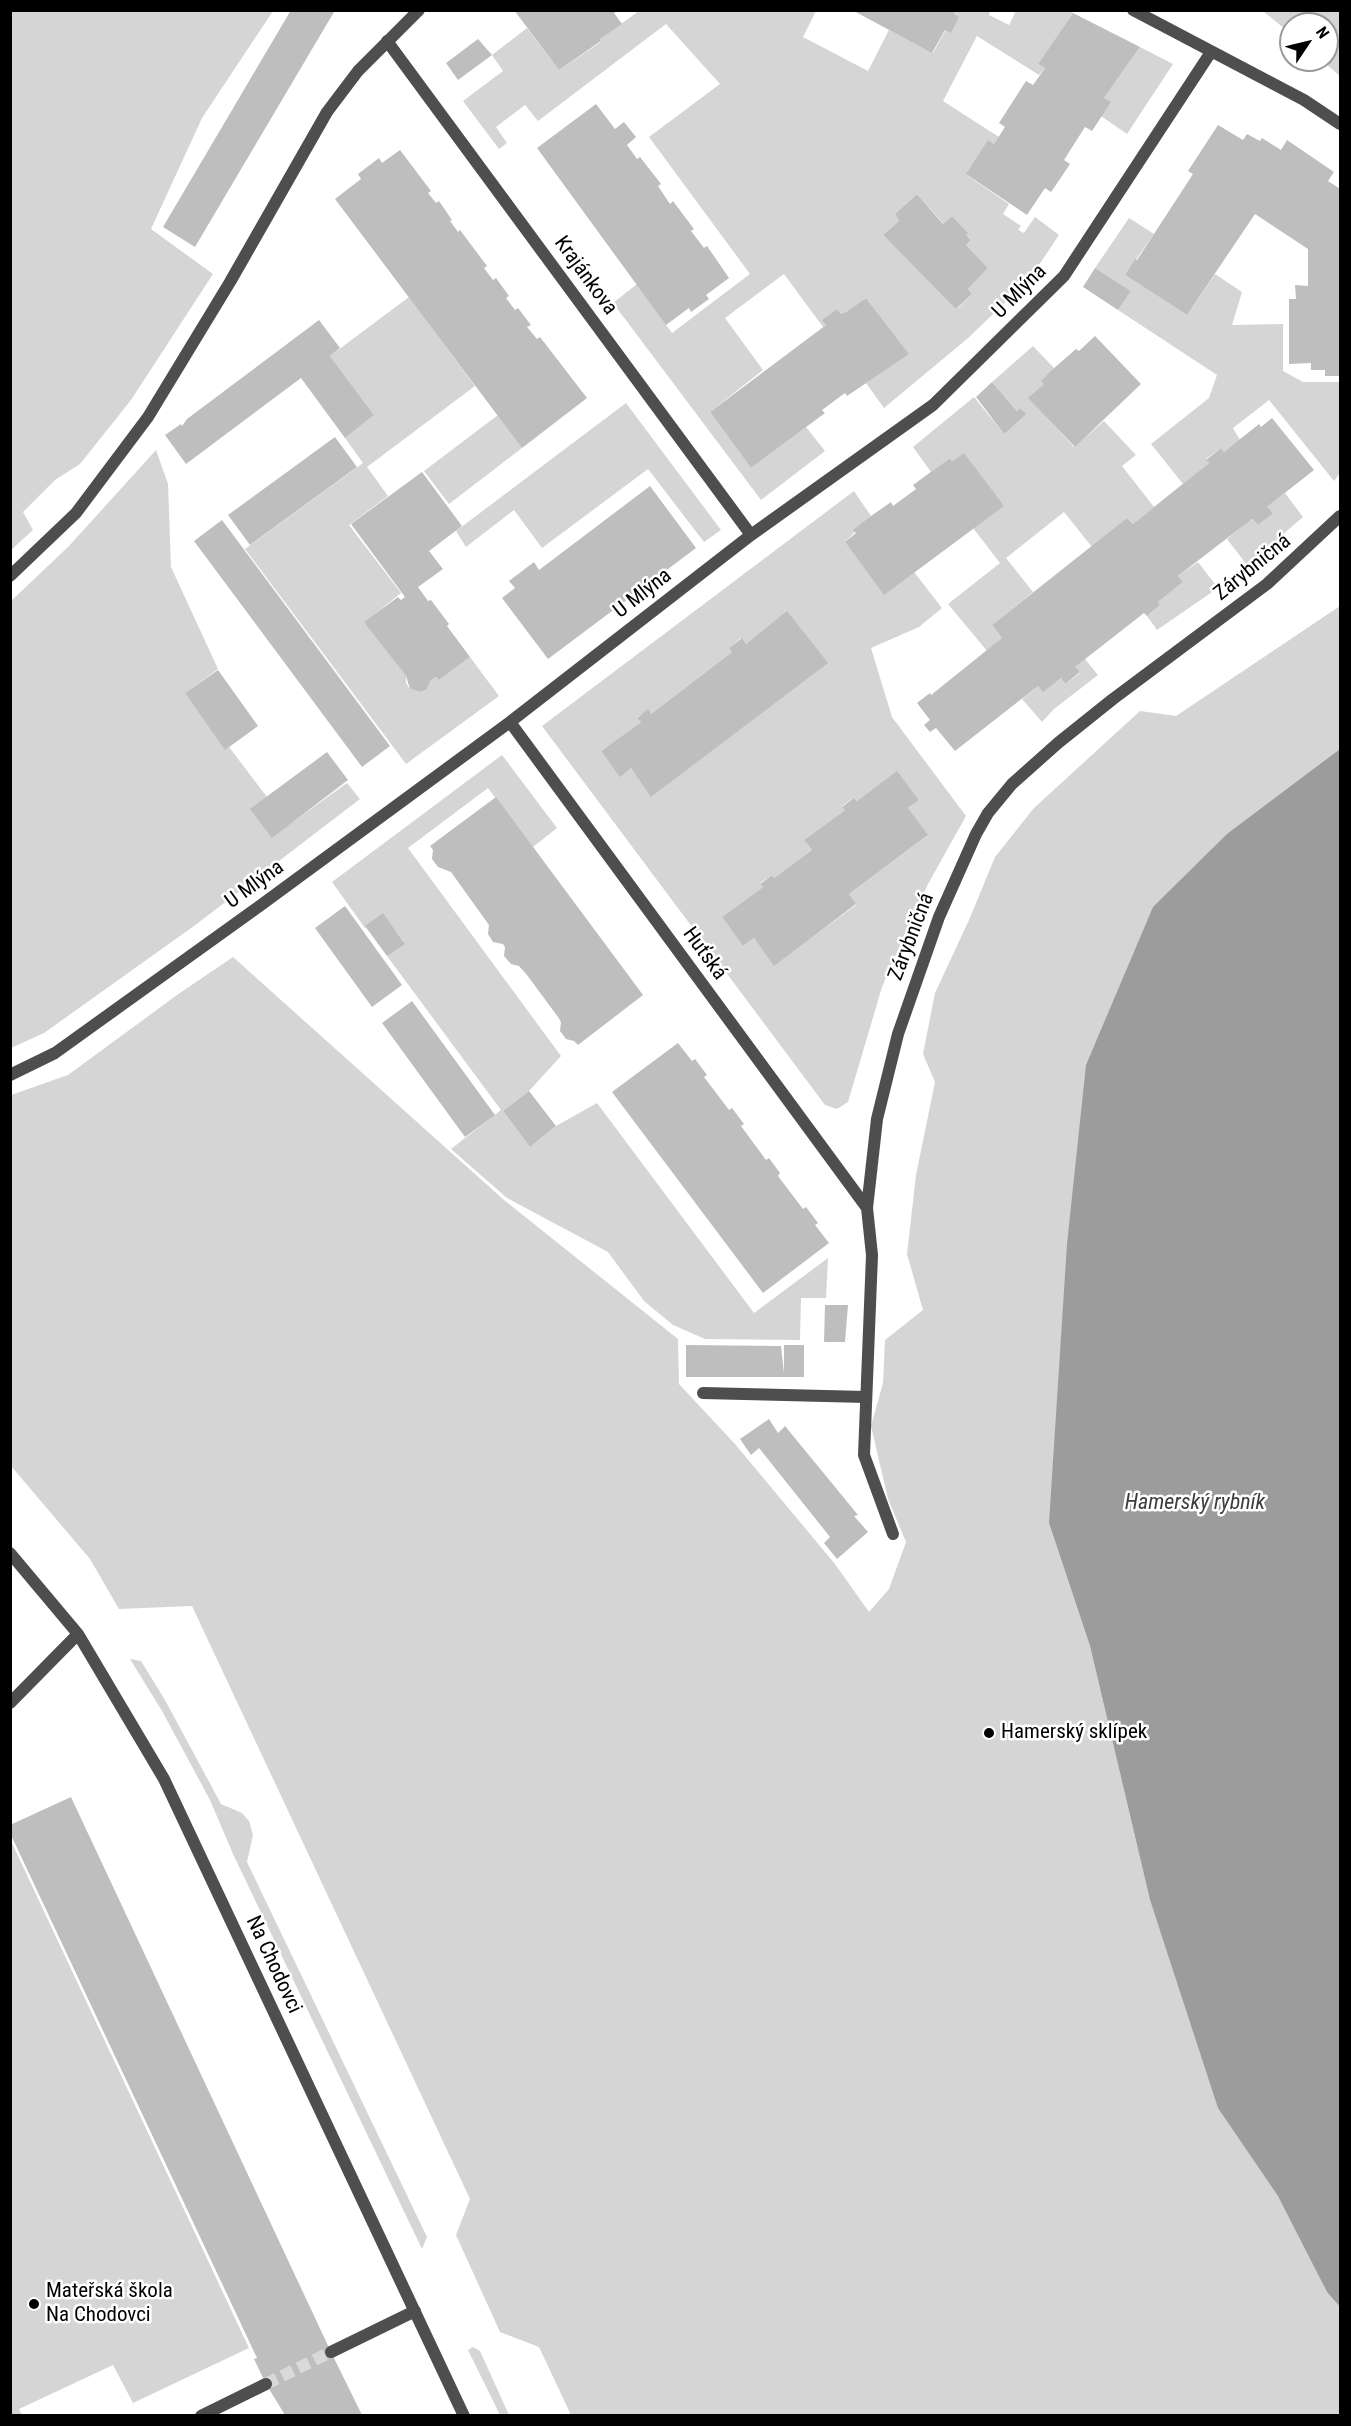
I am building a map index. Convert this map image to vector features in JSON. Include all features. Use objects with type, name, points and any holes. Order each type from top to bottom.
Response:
[{"type":"street","points":[[10,576],[76,513],[148,417],[230,282],[327,112],[358,71],[419,10]]},
{"type":"street","points":[[1133,10],[1304,100],[1341,124]]},
{"type":"street","name":"Krajánkova","points":[[387,41],[751,535]]},
{"type":"street","name":"U Mlýna","points":[[10,1075],[55,1053],[510,722],[751,535],[933,405],[1064,276],[1211,52]]},
{"type":"street","name":"Zárybničná","points":[[893,1534],[864,1455],[872,1255],[867,1208],[876,1119],[898,1034],[939,917],[976,834],[988,813],[1012,784],[1058,743],[1267,584],[1341,516]]},
{"type":"street","name":"Huťská","points":[[510,722],[867,1208]]},
{"type":"street","points":[[703,1393],[866,1397]]},
{"type":"street","name":"Na Chodovci","points":[[10,1553],[78,1634],[164,1779],[464,2415]]},
{"type":"street","points":[[10,1703],[78,1634]]},
{"type":"street","points":[[331,2352],[416,2312]]},
{"type":"street","points":[[201,2415],[266,2384]]},
{"type":"shaded area","points":[[11,10],[273,11],[202,118],[151,229],[213,274],[131,400],[80,464],[55,480],[23,512],[33,530],[11,550]]},
{"type":"shaded area","points":[[1069,10],[1073,13],[1038,64],[1045,68],[1039,75],[977,36],[943,101],[999,137],[994,144],[988,140],[967,175],[1009,204],[1003,214],[1021,226],[1018,230],[1024,233],[1035,217],[1059,235],[1041,262],[1011,297],[967,339],[884,408],[866,383],[908,353],[866,298],[841,314],[837,309],[823,320],[826,325],[823,327],[784,274],[725,318],[763,370],[710,412],[751,468],[806,427],[825,451],[761,500],[613,303],[637,284],[672,333],[750,274],[649,137],[720,84],[666,24],[538,121],[525,105],[496,127],[507,143],[499,149],[463,101],[503,71],[492,55],[527,28],[559,70],[601,42],[600,39],[639,11],[816,11],[803,37],[868,71],[889,30],[933,53],[956,11],[990,11],[989,15],[1009,25],[1016,11]],"holes":[[[917,194],[943,223],[933,234],[952,216],[967,232],[966,235],[971,240],[966,245],[988,268],[968,289],[972,294],[957,309],[883,235],[899,221],[895,214]]]},
{"type":"shaded area","points":[[1263,11],[1340,11],[1340,76],[1335,72],[1339,72],[1339,12],[1279,12],[1279,24]]},
{"type":"shaded area","points":[[1140,47],[1173,64],[1127,134],[1101,116],[1110,103],[1104,98]]},
{"type":"shaded area","points":[[1129,218],[1154,234],[1125,275],[1187,315],[1215,274],[1242,292],[1232,325],[1283,324],[1283,371],[1303,382],[1340,382],[1340,473],[1334,481],[1269,400],[1233,428],[1240,440],[1224,452],[1221,448],[1206,459],[1209,463],[1183,484],[1151,444],[1209,398],[1217,375],[1118,310],[1131,291],[1095,268]]},
{"type":"shaded area","points":[[409,297],[475,386],[367,467],[388,496],[349,525],[401,593],[365,622],[406,676],[406,683],[410,689],[421,692],[427,689],[431,680],[436,677],[439,680],[470,657],[499,696],[406,764],[245,549],[363,463],[345,438],[374,415],[330,356]]},
{"type":"shaded area","points":[[1033,346],[1054,368],[1044,384],[1029,398],[1074,447],[1104,421],[1136,455],[1122,466],[1154,507],[1133,524],[1127,518],[1092,547],[1064,512],[1006,558],[1033,592],[992,625],[1002,638],[987,651],[948,604],[1000,563],[973,528],[964,453],[952,461],[950,458],[931,472],[913,447],[974,397],[1004,434],[1020,408],[1017,411],[992,382]]},
{"type":"shaded area","points":[[626,403],[721,530],[704,542],[648,469],[542,548],[514,510],[466,547],[456,531]]},
{"type":"shaded area","points":[[498,415],[522,448],[449,504],[424,471]]},
{"type":"shaded area","points":[[156,450],[168,484],[171,567],[218,669],[185,693],[226,749],[229,747],[267,797],[272,837],[347,783],[360,799],[194,926],[44,1033],[11,1048],[11,601],[69,546]]},
{"type":"shaded area","points":[[854,491],[871,516],[845,542],[884,594],[914,572],[942,608],[919,627],[871,648],[892,717],[966,816],[928,884],[882,987],[848,1102],[837,1109],[825,1105],[542,726]],"holes":[[[787,612],[827,663],[652,796],[631,768],[620,776],[601,751],[641,722],[637,717],[648,710],[651,714],[732,652],[729,648],[741,638],[746,644]],[[897,772],[919,800],[908,808],[927,836],[849,894],[856,905],[774,965],[754,938],[743,946],[722,917],[763,887],[760,883],[772,875],[774,878],[812,850],[804,840],[845,810],[842,806],[854,798],[857,801]]]},
{"type":"shaded area","points":[[1285,493],[1303,517],[1247,565],[1227,539],[1251,519],[1258,525],[1272,513],[1267,507]]},
{"type":"shaded area","points":[[1198,562],[1218,588],[1157,630],[1147,616],[1160,605],[1158,602],[1183,582],[1178,576]]},
{"type":"shaded area","points":[[1340,606],[1340,749],[1295,784],[1049,1523],[1090,1646],[1150,1900],[1183,1998],[1327,2292],[1340,2307],[1340,2415],[571,2415],[539,2347],[500,2332],[456,2235],[470,2199],[192,1606],[119,1609],[90,1559],[11,1466],[11,1095],[68,1075],[233,957],[504,1200],[678,1339],[679,1384],[735,1444],[835,1564],[869,1612],[889,1589],[906,1542],[888,1499],[871,1426],[883,1383],[885,1340],[923,1310],[907,1254],[916,1175],[935,1082],[923,1054],[935,993],[995,857],[1034,808],[1140,711],[1176,716]]},
{"type":"shaded area","points":[[1085,659],[1098,675],[1054,709],[1042,722],[1022,699],[1038,686],[1043,691],[1061,678],[1065,684],[1080,673],[1075,667]]},
{"type":"shaded area","points":[[502,755],[557,828],[533,847],[488,788],[408,848],[561,1056],[529,1091],[503,1111],[530,1147],[556,1126],[597,1103],[754,1313],[828,1258],[826,1298],[801,1298],[800,1340],[705,1339],[673,1325],[644,1301],[608,1252],[507,1198],[451,1149],[501,1110],[387,956],[404,942],[383,914],[365,928],[332,882]]},
{"type":"shaded area","points":[[130,1659],[141,1661],[165,1700],[221,1804],[242,1813],[249,1821],[253,1835],[247,1862],[427,2237],[422,2249],[233,1854],[210,1800],[162,1711]]},
{"type":"shaded area","points":[[11,1841],[249,2348],[133,2403],[113,2365],[19,2409],[22,2415],[11,2415]]},
{"type":"shaded area","points":[[473,2347],[480,2351],[509,2415],[500,2415],[468,2350]]},
{"type":"water","name":"Hamerský rybník","points":[[1340,749],[1340,2307],[1327,2292],[1278,2196],[1218,2108],[1150,1900],[1090,1646],[1049,1523],[1067,1244],[1086,1065],[1153,907],[1227,834]]},
{"type":"building","points":[[291,10],[334,12],[195,247],[163,227]]},
{"type":"building","points":[[514,10],[618,10],[614,13],[622,24],[559,70]]},
{"type":"building","points":[[852,10],[956,10],[954,14],[959,17],[951,33],[945,30],[932,53]]},
{"type":"building","points":[[1073,13],[1140,47],[1104,98],[1111,102],[1092,131],[1085,127],[1064,160],[1070,164],[1060,179],[1051,192],[1045,188],[1027,215],[966,174],[988,140],[994,144],[1005,127],[999,123],[1026,81],[1033,85],[1045,68],[1038,64]]},
{"type":"building","points":[[478,39],[492,55],[458,80],[446,63]]},
{"type":"building","points":[[596,104],[615,129],[624,122],[636,137],[627,145],[637,159],[640,157],[661,184],[658,186],[670,204],[673,201],[694,229],[691,231],[704,248],[707,246],[729,278],[706,295],[709,299],[691,312],[689,308],[666,325],[537,148]]},
{"type":"building","points":[[1218,125],[1243,140],[1247,134],[1260,141],[1262,138],[1281,150],[1287,140],[1334,172],[1328,181],[1340,189],[1340,376],[1325,376],[1325,370],[1311,370],[1311,363],[1289,364],[1289,299],[1296,299],[1295,285],[1308,286],[1308,249],[1255,214],[1187,315],[1125,275],[1193,174],[1188,171]]},
{"type":"building","points":[[400,150],[431,191],[428,193],[436,203],[439,201],[458,232],[460,230],[487,266],[484,268],[493,280],[496,278],[509,296],[506,298],[515,310],[518,308],[531,325],[527,327],[537,339],[540,337],[587,398],[522,448],[335,199],[361,179],[358,174],[379,158],[382,163]]},
{"type":"building","points":[[917,194],[943,224],[939,228],[952,216],[968,233],[966,235],[971,240],[966,245],[988,268],[968,289],[972,294],[956,309],[883,235],[899,221],[895,214]]},
{"type":"building","points":[[1095,268],[1131,291],[1118,310],[1083,287]]},
{"type":"building","points":[[866,298],[909,354],[847,396],[845,393],[822,410],[825,413],[751,468],[710,412],[826,325],[822,320],[837,309],[841,314]]},
{"type":"building","points":[[319,320],[340,348],[330,356],[374,415],[345,438],[301,378],[186,464],[165,435],[181,424],[182,426],[187,419]]},
{"type":"building","points":[[1095,336],[1141,384],[1075,447],[1028,398],[1044,384],[1041,381],[1053,369],[1076,349],[1079,351]]},
{"type":"building","points":[[992,382],[1017,411],[1020,408],[1026,414],[1004,434],[976,397]]},
{"type":"building","points":[[1272,418],[1314,470],[1267,507],[1273,513],[1258,525],[1252,519],[1178,576],[1183,582],[1158,602],[1160,605],[1147,616],[1144,613],[1075,667],[1080,672],[1065,684],[1061,678],[1043,692],[1038,686],[955,751],[936,728],[930,732],[924,725],[930,720],[917,703],[930,693],[931,695],[1002,638],[992,625],[1127,518],[1133,524],[1209,463],[1206,460],[1221,448],[1224,452],[1259,424],[1261,427]]},
{"type":"building","points":[[335,437],[357,467],[250,545],[228,515]]},
{"type":"building","points":[[964,453],[1004,506],[884,595],[845,542],[856,533],[853,530],[871,516],[891,502],[893,506],[916,489],[913,485],[950,458],[952,461]]},
{"type":"building","points":[[422,472],[462,526],[429,551],[443,569],[418,587],[449,624],[447,626],[470,657],[439,680],[436,677],[431,680],[427,689],[421,692],[410,689],[406,676],[364,622],[398,597],[401,600],[405,597],[351,524]]},
{"type":"building","points":[[650,486],[696,548],[548,659],[502,598],[515,588],[509,581],[534,562],[539,570]]},
{"type":"building","points":[[222,520],[390,746],[362,767],[194,541]]},
{"type":"building","points":[[787,611],[828,663],[651,797],[631,768],[620,777],[601,751],[641,722],[637,718],[648,709],[651,714],[732,652],[729,648],[742,638],[746,644]]},
{"type":"building","points":[[218,670],[258,726],[225,750],[185,693]]},
{"type":"building","points":[[327,752],[348,780],[272,838],[250,809]]},
{"type":"building","points":[[897,771],[919,800],[908,808],[928,835],[849,894],[856,904],[774,966],[754,938],[743,946],[722,917],[763,887],[760,884],[772,875],[774,878],[812,850],[804,840],[845,810],[842,807],[854,798],[857,801]]},
{"type":"building","points":[[496,797],[643,995],[578,1045],[566,1039],[560,1031],[561,1022],[527,975],[519,966],[511,964],[504,956],[503,944],[493,942],[488,934],[489,925],[451,872],[438,867],[432,859],[433,850],[430,846]]},
{"type":"building","points":[[345,906],[402,985],[372,1007],[315,928]]},
{"type":"building","points":[[383,913],[405,944],[387,956],[365,926]]},
{"type":"building","points":[[412,1001],[495,1115],[465,1137],[382,1023]]},
{"type":"building","points":[[678,1043],[692,1061],[695,1059],[707,1075],[704,1077],[729,1110],[732,1108],[744,1124],[741,1126],[766,1160],[769,1158],[780,1173],[778,1176],[803,1209],[806,1207],[818,1223],[815,1225],[829,1243],[763,1293],[612,1092]]},
{"type":"building","points":[[529,1091],[556,1126],[530,1147],[503,1111]]},
{"type":"building","points":[[825,1305],[848,1305],[845,1342],[824,1342]]},
{"type":"building","points":[[686,1345],[781,1346],[784,1373],[784,1345],[804,1345],[804,1377],[686,1377]]},
{"type":"building","points":[[769,1419],[778,1433],[785,1426],[858,1515],[854,1516],[868,1532],[837,1559],[824,1543],[830,1537],[759,1448],[751,1455],[740,1439]]},
{"type":"building","points":[[71,1797],[362,2415],[285,2415],[254,2359],[257,2358],[10,1833],[10,1825]]},
{"type":"tunnel","points":[[266,2384],[331,2352]]},
{"type":"place","name":"Hamerský sklípek","points":[[989,1733]]},
{"type":"place","name":"Mateřská škola Na Chodovci","points":[[34,2304]]}]
